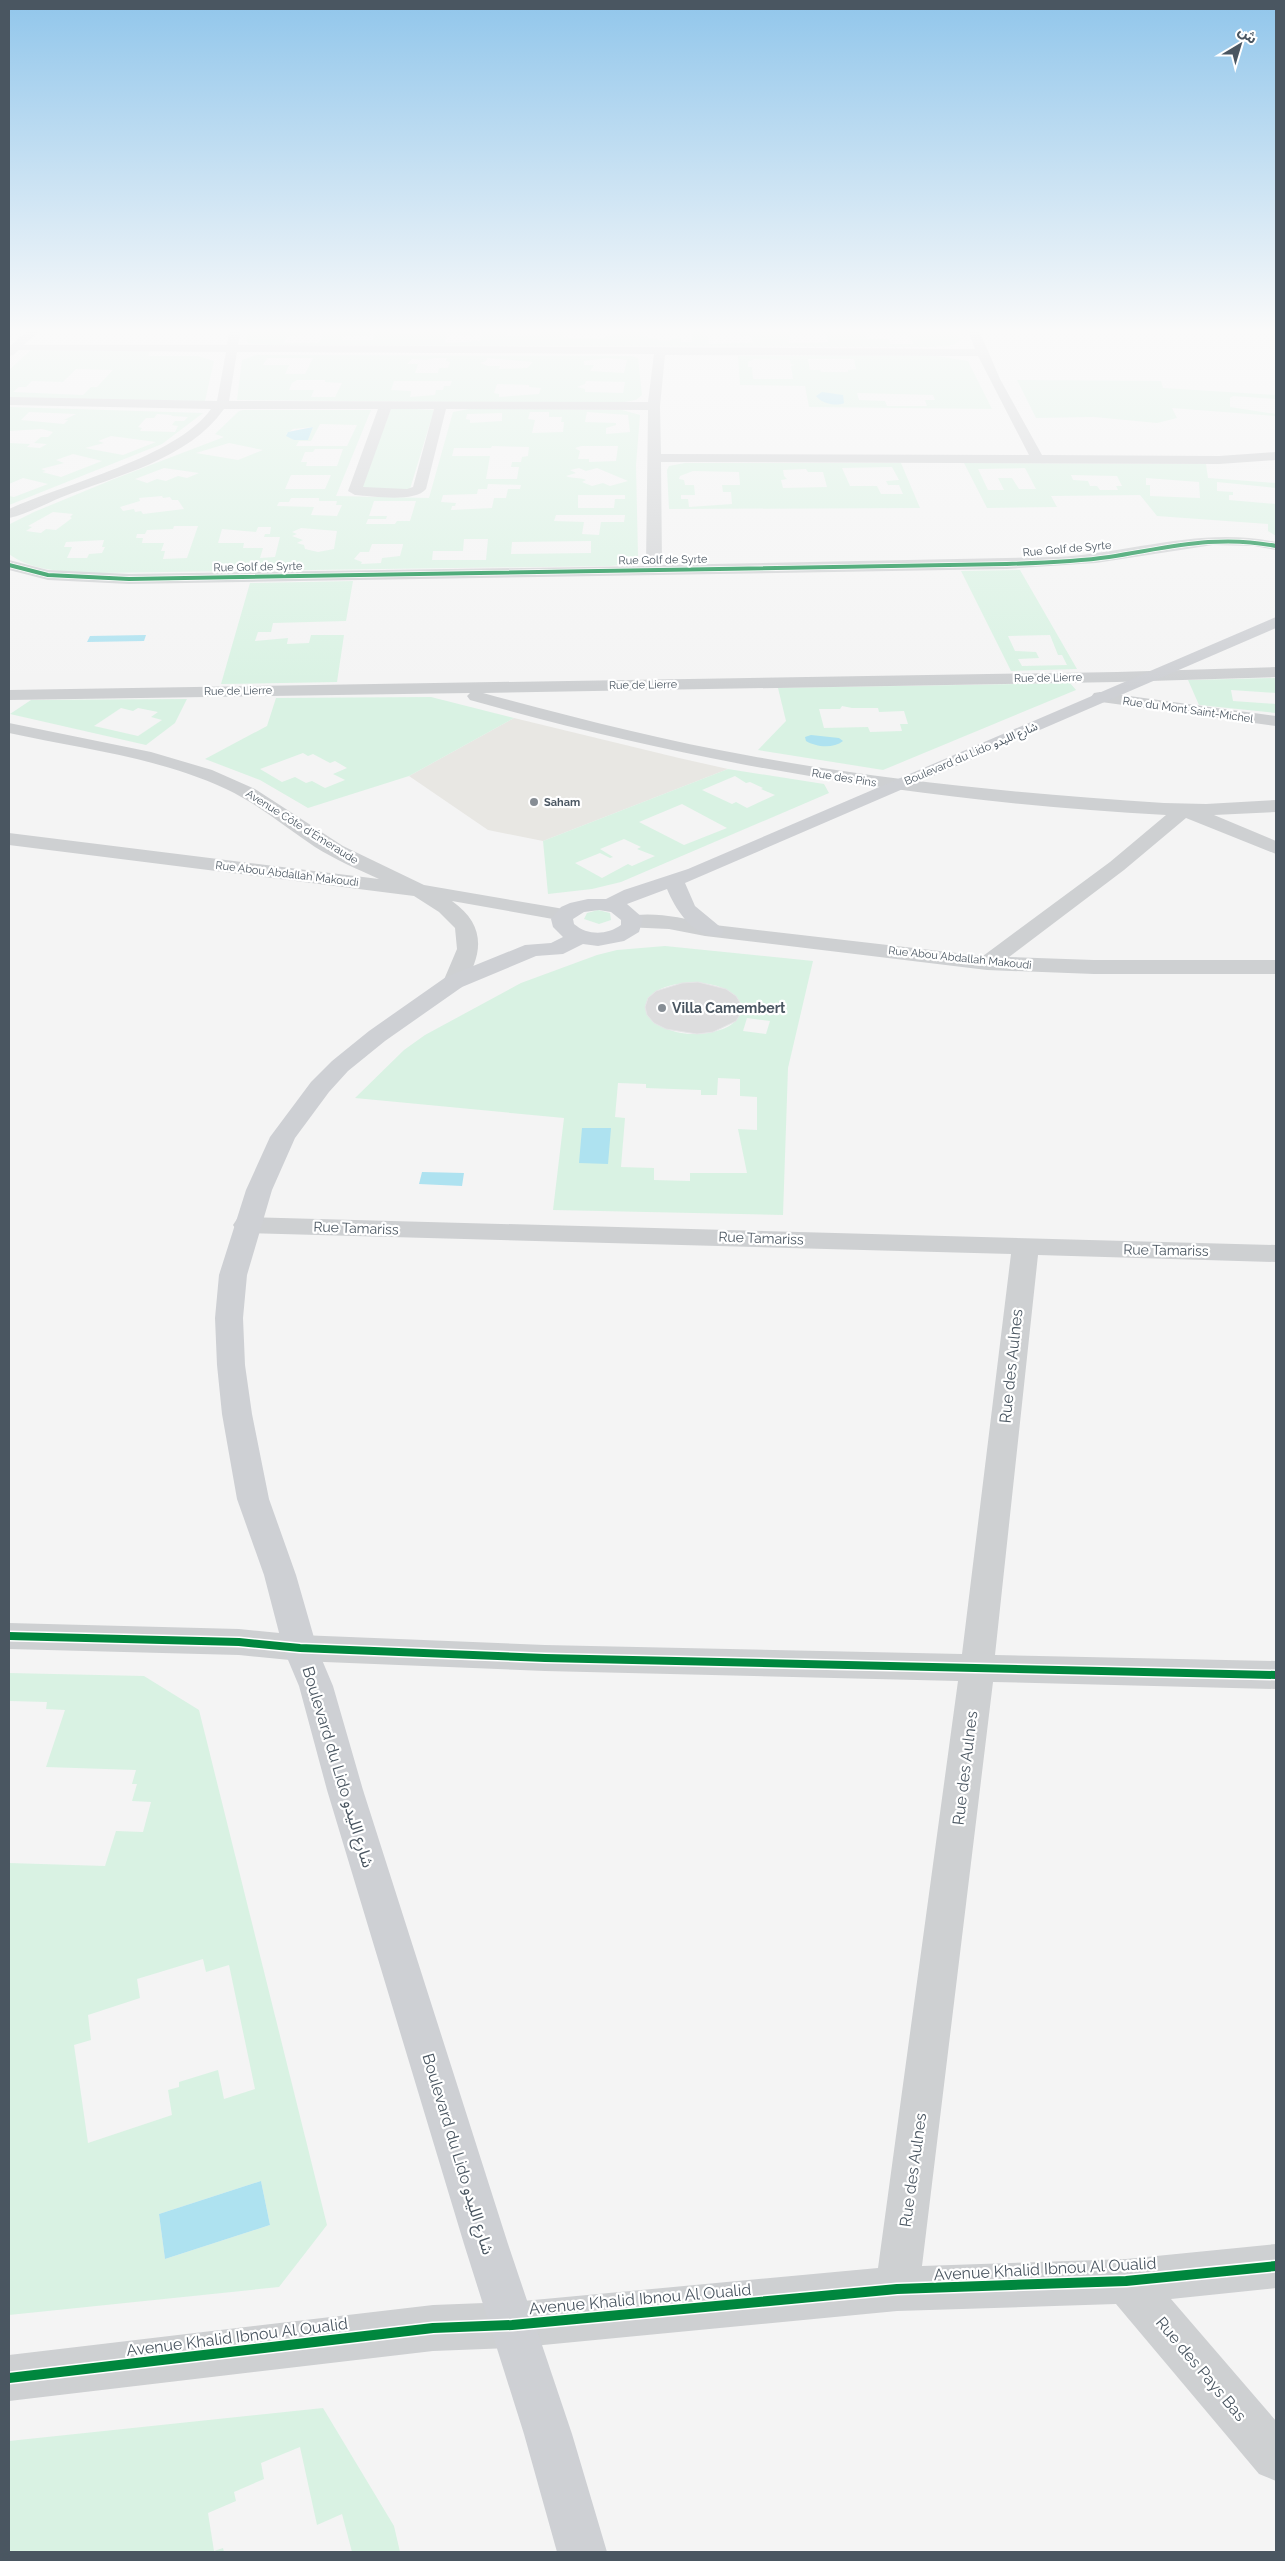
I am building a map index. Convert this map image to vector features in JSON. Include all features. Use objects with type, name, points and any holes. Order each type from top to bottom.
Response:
[{"type":"main road","name":"Boulevard du Lido شارع الليدو","points":[[582,2552],[548,2434],[512,2326],[345,1790],[316,1686],[300,1648],[280,1575],[253,1499],[237,1414],[229,1318],[233,1274],[246,1224],[272,1157],[296,1119],[320,1087],[340,1066],[377,1036],[454,982],[532,950],[555,949],[570,927],[578,907],[624,918],[669,883],[1276,622]]},
{"type":"main road","points":[[669,883],[686,909],[709,930]]},
{"type":"main road","points":[[570,927],[601,939],[624,918]]},
{"type":"street","points":[[9,514],[166,450]]},
{"type":"street","points":[[370,450],[355,491],[408,492],[419,489],[429,450]]},
{"type":"street","points":[[654,570],[655,450]]},
{"type":"street","points":[[1032,450],[1037,458]]},
{"type":"street","points":[[655,458],[1230,460],[1276,456]]},
{"type":"street","name":"Rue Golf de Syrte","points":[[9,565],[48,575],[111,579],[1058,562],[1108,557],[1215,538],[1249,540],[1276,546]]},
{"type":"street","name":"Rue de Lierre","points":[[9,695],[1150,676],[1276,672]]},
{"type":"street","name":"Rue des Pins","points":[[451,688],[580,725],[700,754],[896,786],[1184,810],[1276,806]]},
{"type":"street","name":"Rue du Mont Saint-Michel","points":[[1100,698],[1276,721]]},
{"type":"street","name":"Avenue Côte d'Émeraude","points":[[9,728],[166,762],[217,778],[262,801],[337,851],[445,906],[459,918],[467,930],[464,959],[454,982]]},
{"type":"street","points":[[987,963],[1117,866],[1184,810],[1276,848]]},
{"type":"street","name":"Rue Abou Abdallah Makoudi","points":[[9,839],[499,902],[570,927]]},
{"type":"street","name":"Rue Abou Abdallah Makoudi","points":[[624,918],[693,933],[709,930],[987,963],[1094,967],[1276,967]]},
{"type":"street","name":"Rue Tamariss","points":[[246,1224],[1276,1253]]},
{"type":"street","name":"Rue des Aulnes","points":[[897,2289],[962,1800],[1025,1247]]},
{"type":"street","points":[[9,1636],[239,1642],[300,1648],[545,1658],[1276,1676]]},
{"type":"street","name":"Avenue Khalid Ibnou Al Oualid","points":[[9,2378],[433,2328],[512,2326],[897,2289],[1126,2281],[1276,2266]]},
{"type":"street","name":"Rue des Pays Bas","points":[[1126,2281],[1276,2456]]},
{"type":"shaded area","points":[[514,718],[728,769],[543,841],[488,830],[409,776]]},
{"type":"green space","points":[[9,450],[93,450],[123,455],[137,450],[148,450],[9,505],[9,496],[14,497],[48,484],[23,478],[9,484]],"holes":[[[73,454],[102,461],[61,477],[42,472],[46,471],[41,469],[64,463],[56,460]]]},
{"type":"green space","points":[[191,450],[208,450],[196,453],[238,460],[263,450],[261,450],[315,450],[313,452],[305,452],[301,462],[307,462],[306,466],[337,466],[343,450],[355,450],[336,496],[429,498],[443,450],[454,450],[452,456],[490,456],[486,479],[517,479],[519,467],[511,467],[512,462],[521,462],[522,457],[528,456],[529,450],[578,450],[580,451],[578,459],[589,459],[589,462],[616,461],[618,450],[637,450],[638,556],[622,565],[611,566],[93,573],[49,570],[18,560],[9,554],[10,524],[114,479]],"holes":[[[164,468],[199,473],[187,478],[178,476],[166,481],[157,479],[147,483],[135,479]],[[579,468],[586,471],[597,468],[628,481],[610,486],[603,483],[592,486],[582,482],[586,480],[566,476],[576,473],[570,470]],[[291,475],[331,475],[325,489],[285,489]],[[488,484],[521,485],[520,489],[508,489],[506,498],[494,498],[492,508],[451,510],[452,506],[455,506],[456,503],[441,502],[443,495],[477,494],[478,489],[487,489]],[[578,495],[625,495],[625,499],[615,499],[614,508],[578,508]],[[170,497],[172,500],[178,500],[184,509],[143,514],[141,511],[135,512],[134,509],[123,511],[120,507],[140,501],[139,498]],[[291,498],[319,498],[319,501],[337,501],[336,505],[342,505],[337,516],[311,515],[314,507],[277,506],[279,502],[289,502]],[[374,501],[416,501],[410,521],[397,521],[395,524],[366,524],[368,519],[386,519],[387,516],[369,516]],[[53,512],[73,514],[70,517],[72,518],[56,530],[46,529],[41,533],[26,531],[32,527],[28,526]],[[556,515],[625,515],[624,522],[601,522],[599,535],[582,534],[584,522],[554,521]],[[174,526],[198,526],[187,558],[163,559],[165,551],[161,551],[164,543],[142,543],[143,538],[136,538],[137,534],[145,534],[147,530],[173,529]],[[258,527],[271,527],[270,534],[265,534],[264,537],[280,537],[275,557],[260,558],[263,548],[243,548],[244,543],[218,543],[222,529],[256,532]],[[301,528],[337,531],[334,549],[318,552],[305,549],[304,545],[297,543],[303,540],[292,536],[297,534],[292,532]],[[464,539],[488,539],[486,560],[432,560],[433,551],[463,551]],[[104,540],[102,547],[105,547],[102,553],[89,554],[87,558],[67,558],[72,547],[64,547],[66,542]],[[591,541],[591,553],[511,554],[512,542]],[[372,544],[403,544],[400,556],[382,558],[381,563],[361,564],[362,562],[354,559],[360,552],[369,552]]]},
{"type":"green space","points":[[375,450],[422,450],[410,489],[360,489]]},
{"type":"green space","points":[[685,463],[901,463],[920,508],[669,509],[667,470],[669,466]],"holes":[[[892,467],[899,480],[886,481],[888,485],[899,485],[903,494],[881,494],[877,486],[850,486],[842,468]],[[806,469],[808,472],[823,472],[827,487],[783,488],[781,480],[787,479],[784,476],[783,470]],[[693,471],[739,472],[740,485],[722,485],[723,492],[731,492],[732,504],[689,507],[688,499],[681,499],[681,495],[695,495],[694,485],[685,485],[684,480],[679,479],[680,476]]]},
{"type":"green space","points":[[964,463],[1206,464],[1208,478],[1276,483],[1276,488],[1217,482],[1217,491],[1233,492],[1233,495],[1229,495],[1229,500],[1276,504],[1276,536],[1268,531],[1268,524],[1157,516],[1140,495],[1051,496],[1057,507],[987,508]],"holes":[[[1025,468],[1036,489],[1019,489],[1012,478],[998,478],[1004,490],[988,490],[978,469]],[[1071,475],[1117,476],[1122,486],[1116,486],[1118,490],[1100,490],[1097,486],[1090,486],[1088,481],[1073,480]],[[1146,478],[1199,482],[1200,498],[1150,496],[1150,485],[1146,485]]]},
{"type":"green space","points":[[1020,570],[1077,669],[1011,671],[961,571]],"holes":[[[1050,635],[1058,655],[1062,655],[1067,665],[1022,666],[1018,659],[1039,658],[1036,652],[1015,651],[1008,636]]]},
{"type":"green space","points":[[353,581],[346,621],[273,623],[271,632],[258,632],[255,641],[288,638],[287,644],[309,643],[311,635],[344,635],[337,682],[221,684],[250,583]]},
{"type":"green space","points":[[1276,678],[1276,693],[1231,690],[1233,701],[1276,704],[1276,713],[1199,705],[1188,680]]},
{"type":"green space","points":[[1070,683],[1076,690],[883,770],[758,750],[786,721],[778,688]],"holes":[[[842,706],[878,708],[879,712],[904,711],[908,724],[900,724],[902,731],[870,732],[868,727],[824,728],[819,709],[840,709]]]},
{"type":"green space","points":[[431,697],[514,718],[409,776],[308,808],[260,780],[205,759],[267,726],[276,698]],"holes":[[[303,753],[308,756],[313,754],[330,763],[335,761],[347,768],[333,774],[345,780],[325,788],[312,781],[306,783],[295,777],[282,782],[260,769]]]},
{"type":"green space","points":[[187,699],[175,723],[146,745],[10,714],[31,700]],"holes":[[[121,708],[133,711],[138,708],[158,712],[151,717],[162,720],[138,736],[94,726]]]},
{"type":"green space","points":[[728,769],[824,784],[829,793],[621,882],[592,889],[548,894],[543,841]],"holes":[[[735,776],[746,783],[750,782],[775,795],[747,808],[736,802],[732,804],[702,790]],[[682,804],[727,828],[684,845],[639,822]],[[624,839],[641,847],[637,849],[655,856],[632,866],[628,864],[602,878],[575,863],[600,853],[610,858],[613,857],[600,849]]]},
{"type":"green space","points":[[598,910],[610,913],[611,920],[599,924],[584,919],[587,913]]},
{"type":"green space","points":[[665,946],[813,961],[788,1068],[783,1215],[553,1210],[564,1118],[355,1098],[404,1050],[425,1035],[521,983],[597,955],[617,950]],"holes":[[[698,982],[727,990],[738,1000],[740,1011],[735,1021],[723,1029],[699,1034],[677,1032],[661,1025],[650,1016],[646,1005],[652,994],[669,986]],[[747,1018],[770,1021],[766,1034],[743,1031]],[[718,1078],[740,1079],[740,1096],[757,1097],[757,1130],[738,1129],[747,1173],[690,1173],[690,1181],[654,1180],[654,1168],[621,1167],[625,1118],[615,1117],[618,1083],[646,1084],[646,1088],[701,1090],[701,1095],[717,1095]]]},
{"type":"green space","points":[[9,1673],[144,1676],[199,1710],[327,2225],[279,2287],[9,2315],[9,1863],[105,1866],[116,1831],[143,1832],[151,1802],[132,1801],[137,1784],[132,1784],[136,1770],[46,1767],[65,1710],[46,1709],[47,1702],[9,1701]],"holes":[[[203,1959],[206,1972],[229,1965],[255,2089],[224,2099],[218,2070],[179,2082],[179,2087],[168,2090],[172,2115],[88,2143],[74,2045],[91,2040],[88,2015],[140,1998],[137,1979]],[[261,2181],[270,2225],[165,2259],[159,2214]]]},
{"type":"green space","points":[[323,2408],[394,2526],[400,2552],[352,2552],[342,2514],[317,2525],[300,2447],[261,2463],[264,2479],[234,2492],[236,2501],[208,2513],[214,2551],[223,2548],[224,2552],[9,2552],[9,2441]]},
{"type":"water","points":[[146,635],[144,641],[87,642],[90,636]]},
{"type":"water","points":[[811,735],[839,738],[843,741],[830,746],[819,746],[806,741],[805,737]]},
{"type":"water","points":[[582,1128],[611,1128],[608,1164],[579,1163]]},
{"type":"water","points":[[422,1172],[464,1173],[462,1186],[419,1184]]},
{"type":"water","points":[[261,2181],[270,2225],[165,2259],[159,2214]]},
{"type":"building","name":"Villa Camembert","points":[[698,982],[726,989],[736,996],[741,1004],[741,1013],[736,1021],[713,1032],[697,1034],[666,1029],[654,1023],[647,1015],[645,1007],[648,998],[656,991],[682,983]]},
{"type":"cycle path","points":[[9,565],[48,575],[129,579],[1006,564],[1096,559],[1172,545],[1213,540],[1233,540],[1276,546]]},
{"type":"cycle path","points":[[9,1636],[239,1642],[300,1648],[545,1658],[1276,1675]]},
{"type":"cycle path","points":[[9,2378],[433,2328],[512,2325],[897,2289],[1126,2281],[1276,2266]]},
{"type":"place","name":"Saham","points":[[534,802]]},
{"type":"place","name":"Villa Camembert","points":[[662,1008]]}]
